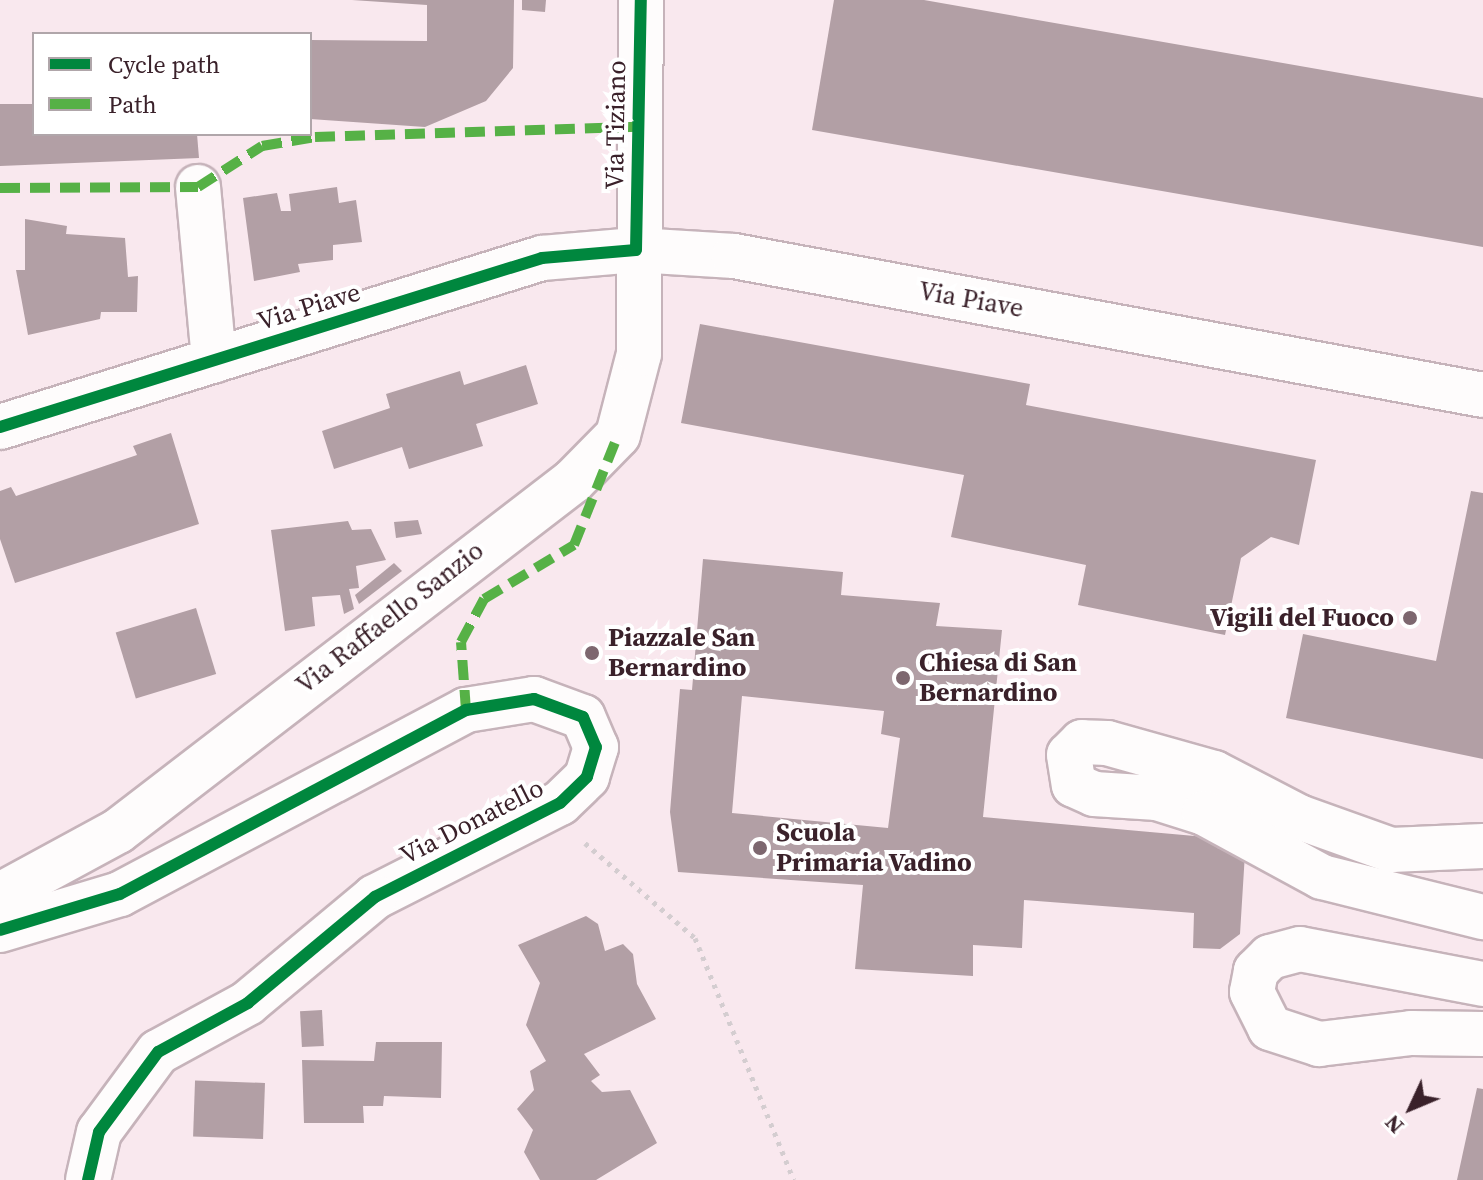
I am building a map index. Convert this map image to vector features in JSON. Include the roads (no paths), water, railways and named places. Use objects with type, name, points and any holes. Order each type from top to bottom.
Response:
[{"type":"street","name":"Via Tiziano","points":[[636,250],[641,0]]},
{"type":"street","points":[[198,187],[214,360]]},
{"type":"street","name":"Via Piave","points":[[0,427],[542,258],[636,250],[734,256],[1483,395]]},
{"type":"street","name":"Via Raffaello Sanzio","points":[[0,895],[118,831],[573,481],[618,435],[639,354],[636,250]]},
{"type":"street","name":"Via Donatello","points":[[0,930],[120,894],[466,710],[534,699],[583,717],[596,747],[587,777],[570,794],[375,897],[248,1003],[158,1052],[99,1132],[88,1180]]},
{"type":"street","points":[[1483,846],[1391,850],[1299,817],[1214,773],[1107,743],[1082,742],[1069,755],[1074,785],[1094,794],[1181,806],[1322,877],[1483,917]]},
{"type":"street","points":[[1483,984],[1300,949],[1270,957],[1256,971],[1252,992],[1270,1028],[1319,1044],[1424,1032],[1483,1034]]},
{"type":"place","name":"Vigili del Fuoco","points":[[1410,618]]},
{"type":"place","name":"Piazzale San Bernardino","points":[[592,653]]},
{"type":"place","name":"Chiesa di San Bernardino","points":[[903,678]]},
{"type":"place","name":"Scuola Primaria Vadino","points":[[760,848]]}]
